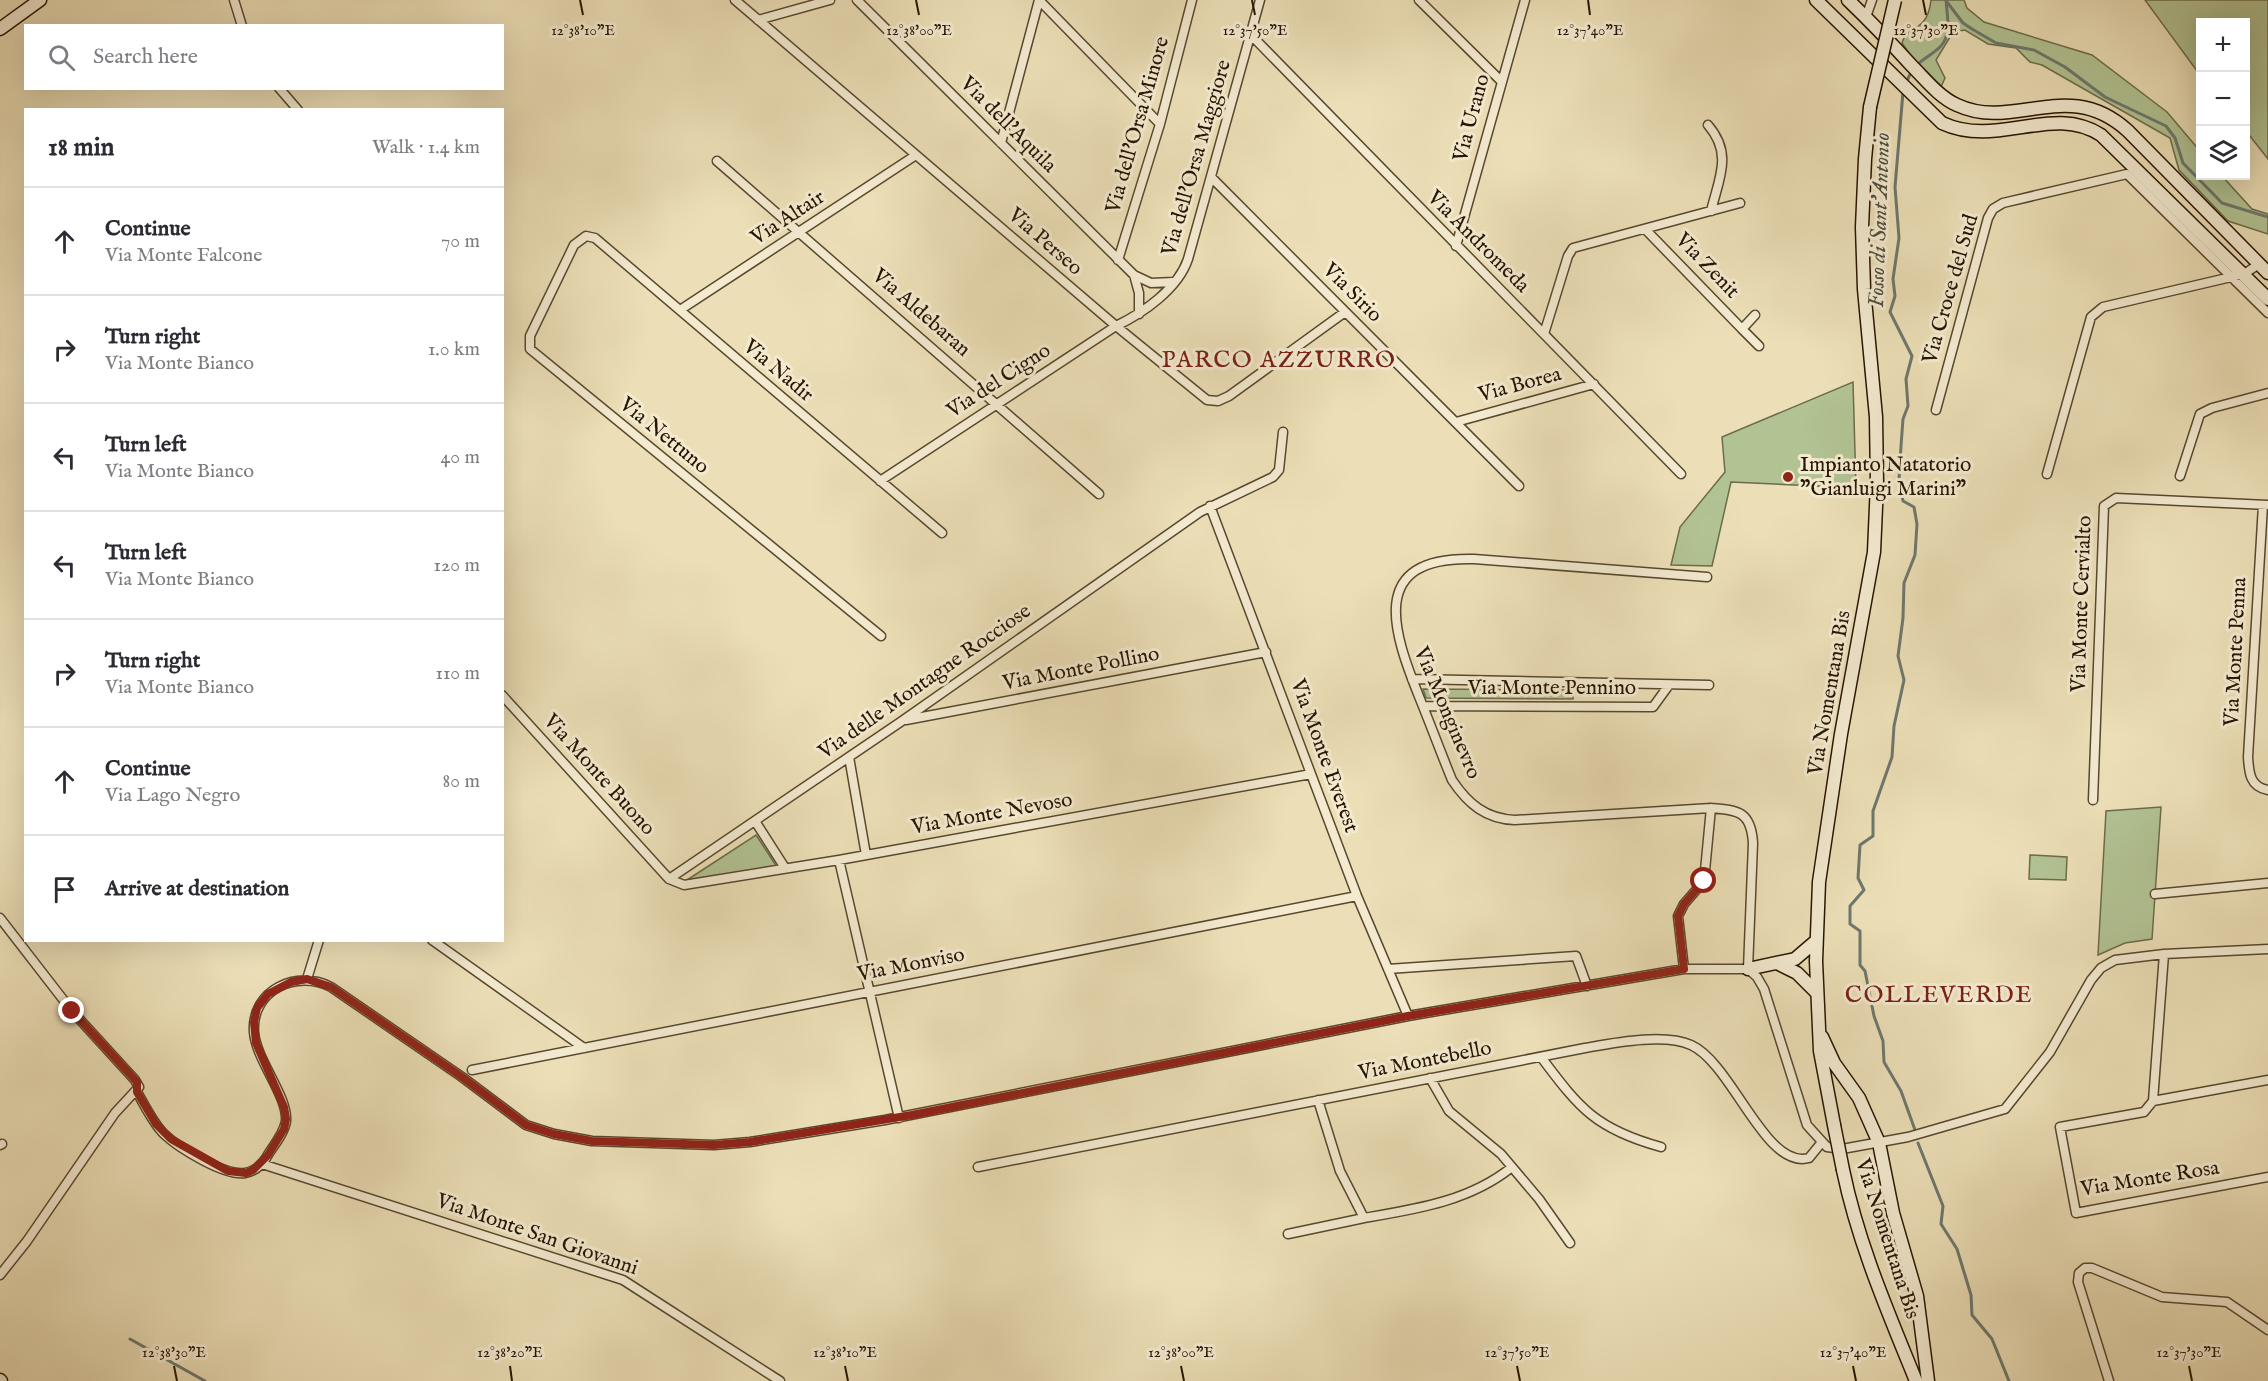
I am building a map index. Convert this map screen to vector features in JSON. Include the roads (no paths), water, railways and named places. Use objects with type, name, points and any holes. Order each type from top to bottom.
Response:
[{"type":"main road","points":[[0,29],[40,0]]},
{"type":"main road","points":[[1816,0],[1942,123],[1965,131],[1990,133],[2060,122],[2093,130],[2109,142],[2237,275],[2268,299]]},
{"type":"main road","points":[[1848,0],[1949,101],[1974,110],[2000,112],[2069,105],[2088,108],[2109,116],[2128,131],[2264,268]]},
{"type":"main road","name":"Via Nomentana Bis","points":[[1895,0],[1870,107],[1862,227],[1864,289],[1876,417],[1877,484],[1874,552],[1841,734],[1821,870],[1816,941],[1820,1051],[1843,1170],[1868,1254],[1916,1381]]},
{"type":"main road","points":[[1748,969],[1779,964],[1798,957],[1816,941]]},
{"type":"main road","points":[[1779,964],[1797,974],[1817,993]]},
{"type":"main road","points":[[1819,1026],[1834,1063],[1859,1098],[1879,1143],[1893,1213],[1917,1296],[1929,1381]]},
{"type":"street","points":[[234,0],[241,24]]},
{"type":"street","name":"Via Perseo","points":[[735,0],[1203,398],[1215,402],[1229,396],[1345,312]]},
{"type":"street","points":[[758,20],[830,0]]},
{"type":"street","name":"Via dell'Aquila","points":[[857,0],[1134,275]]},
{"type":"street","points":[[1001,143],[1039,0]]},
{"type":"street","points":[[1039,0],[1160,124]]},
{"type":"street","name":"Via dell'Orsa Minore","points":[[1118,260],[1160,124],[1192,0]]},
{"type":"street","name":"Via dell'Orsa Maggiore","points":[[1134,275],[1151,283],[1174,282],[1188,259],[1260,0]]},
{"type":"street","points":[[1419,0],[1501,81]]},
{"type":"street","name":"Via Urano","points":[[1456,246],[1525,0]]},
{"type":"street","points":[[1866,17],[1872,0]]},
{"type":"street","name":"Via Andromeda","points":[[1251,35],[1681,474]]},
{"type":"street","points":[[281,90],[296,108]]},
{"type":"street","points":[[1708,124],[1720,141],[1723,154],[1711,211]]},
{"type":"street","name":"Via Altair","points":[[680,310],[916,155]]},
{"type":"street","name":"Via Aldebaran","points":[[717,161],[998,403],[1099,494]]},
{"type":"street","name":"Via Croce del Sud","points":[[1936,410],[1988,218],[1997,205],[2127,174],[2237,275]]},
{"type":"street","name":"Via Sirio","points":[[1211,177],[1519,486]]},
{"type":"street","points":[[1544,334],[1572,249],[1583,244],[1740,203]]},
{"type":"street","name":"Via Zenit","points":[[1645,229],[1759,346]]},
{"type":"street","name":"Via Nadir","points":[[591,236],[942,533]]},
{"type":"street","name":"Via Nettuno","points":[[591,236],[581,238],[572,247],[529,338],[530,349],[881,636]]},
{"type":"street","points":[[2047,474],[2091,317],[2096,311],[2264,268]]},
{"type":"street","points":[[1134,275],[1139,292],[1139,314]]},
{"type":"street","points":[[2237,275],[2268,313]]},
{"type":"street","name":"Via del Cigno","points":[[880,481],[1116,326],[1139,314],[1174,282]]},
{"type":"street","name":"Via Zenit","points":[[1742,329],[1755,315]]},
{"type":"street","name":"Via Borea","points":[[1456,422],[1594,384]]},
{"type":"street","points":[[2180,476],[2200,414],[2209,409],[2268,393]]},
{"type":"street","name":"Via delle Montagne Rocciose","points":[[669,879],[902,721],[1210,506],[1276,475],[1283,432]]},
{"type":"street","name":"Via Monte Cervialto","points":[[2093,800],[2104,506],[2116,498],[2265,505]]},
{"type":"street","name":"Via Monte Penna","points":[[2265,505],[2248,757],[2252,781],[2258,787],[2268,790]]},
{"type":"street","name":"Via Monte Everest","points":[[1210,506],[1357,896],[1408,1016]]},
{"type":"street","name":"Via Monginevro","points":[[1707,577],[1474,559],[1435,563],[1408,578],[1401,588],[1396,601],[1395,628],[1412,679],[1452,780],[1471,804],[1492,816],[1521,820],[1711,808],[1740,813],[1751,826],[1753,843],[1748,969]]},
{"type":"street","name":"Via Monte Pollino","points":[[902,721],[1266,652]]},
{"type":"street","name":"Via Monte Pennino","points":[[1412,679],[1709,685]]},
{"type":"street","name":"Via Monte Pennino","points":[[1423,706],[1653,706],[1669,685]]},
{"type":"street","name":"Via Monte Buono","points":[[504,697],[669,879]]},
{"type":"street","points":[[849,757],[866,855]]},
{"type":"street","name":"Via Monte Nevoso","points":[[669,879],[679,885],[839,860],[1311,774]]},
{"type":"street","points":[[1684,969],[1678,916],[1684,904],[1704,881],[1711,808]]},
{"type":"street","points":[[755,821],[785,868]]},
{"type":"street","points":[[839,860],[899,1118]]},
{"type":"street","points":[[2155,894],[2268,883]]},
{"type":"street","name":"Via Monviso","points":[[472,1070],[1357,896]]},
{"type":"street","points":[[0,918],[72,1011],[139,1085],[137,1092],[115,1113],[27,1241],[0,1275]]},
{"type":"street","points":[[307,979],[318,942]]},
{"type":"street","points":[[434,942],[584,1048]]},
{"type":"street","points":[[137,1092],[163,1133],[195,1155],[237,1172],[249,1172],[262,1164],[282,1132],[286,1119],[284,1107],[256,1043],[255,1014],[262,1001],[276,988],[307,979],[331,987],[462,1077],[519,1121],[554,1134],[621,1143],[726,1145],[899,1118],[1408,1016],[1684,969],[1748,969],[1757,977],[1764,989],[1807,1125],[1827,1147],[1842,1149],[1879,1143],[2005,1109],[2050,1052],[2101,968],[2123,958],[2268,949]]},
{"type":"street","points":[[2164,954],[2153,1101],[2268,1080]]},
{"type":"street","points":[[1388,969],[1576,956],[1587,986]]},
{"type":"street","name":"Via Montebello","points":[[978,1167],[1541,1057],[1641,1041],[1670,1040],[1688,1044],[1704,1053],[1720,1070],[1781,1153],[1793,1159],[1809,1158],[1822,1142]]},
{"type":"street","points":[[1541,1057],[1573,1099],[1590,1116],[1618,1134],[1661,1147]]},
{"type":"street","points":[[1430,1078],[1449,1111],[1490,1143],[1512,1167],[1570,1243]]},
{"type":"street","points":[[1318,1100],[1340,1171],[1364,1218]]},
{"type":"street","name":"Via Monte Rosa","points":[[2153,1101],[2144,1112],[2060,1127],[2076,1213],[2268,1177]]},
{"type":"street","name":"Via Monte San Giovanni","points":[[262,1164],[623,1280],[780,1381]]},
{"type":"street","points":[[1288,1234],[1444,1202],[1488,1184],[1512,1167]]},
{"type":"street","points":[[2109,1381],[2078,1282],[2079,1274],[2085,1268],[2092,1268],[2162,1297],[2227,1302],[2268,1330]]},
{"type":"waterway","name":"Fosso di Sant'Antonio","points":[[1917,65],[1944,42],[1948,25],[1946,0]]},
{"type":"waterway","points":[[1947,2],[1963,23],[1996,43],[2034,50],[2065,67],[2105,97],[2166,126],[2175,138],[2183,163],[2222,203],[2268,217]]},
{"type":"waterway","name":"Fosso di Sant'Antonio","points":[[1906,83],[1912,70]]},
{"type":"waterway","name":"Fosso di Sant'Antonio","points":[[1903,92],[1895,187],[1899,238],[1893,279],[1895,296],[1890,312],[1912,356],[1906,379],[1908,406],[1903,419],[1899,480],[1903,501],[1914,507],[1917,524],[1915,555],[1904,583],[1903,618],[1898,656],[1904,680],[1894,726],[1892,757],[1873,811],[1873,836],[1860,845],[1858,878],[1864,890],[1850,906],[1850,924],[1860,931],[1860,965],[1865,971],[1874,1016],[1883,1041],[1884,1062],[1901,1091],[1915,1130]]},
{"type":"waterway","name":"Fosso di Sant'Antonio","points":[[1918,1143],[1943,1206],[1941,1224],[1957,1249],[1971,1295],[1972,1315],[1992,1339],[2009,1381]]},
{"type":"waterway","points":[[130,1339],[205,1381]]},
{"type":"place","name":"Impianto Natatorio \"Gianluigi Marini\"","points":[[1788,477]]},
{"type":"district","name":"PARCO AZZURRO","points":[[1279,360]]},
{"type":"district","name":"COLLEVERDE","points":[[1939,995]]}]
